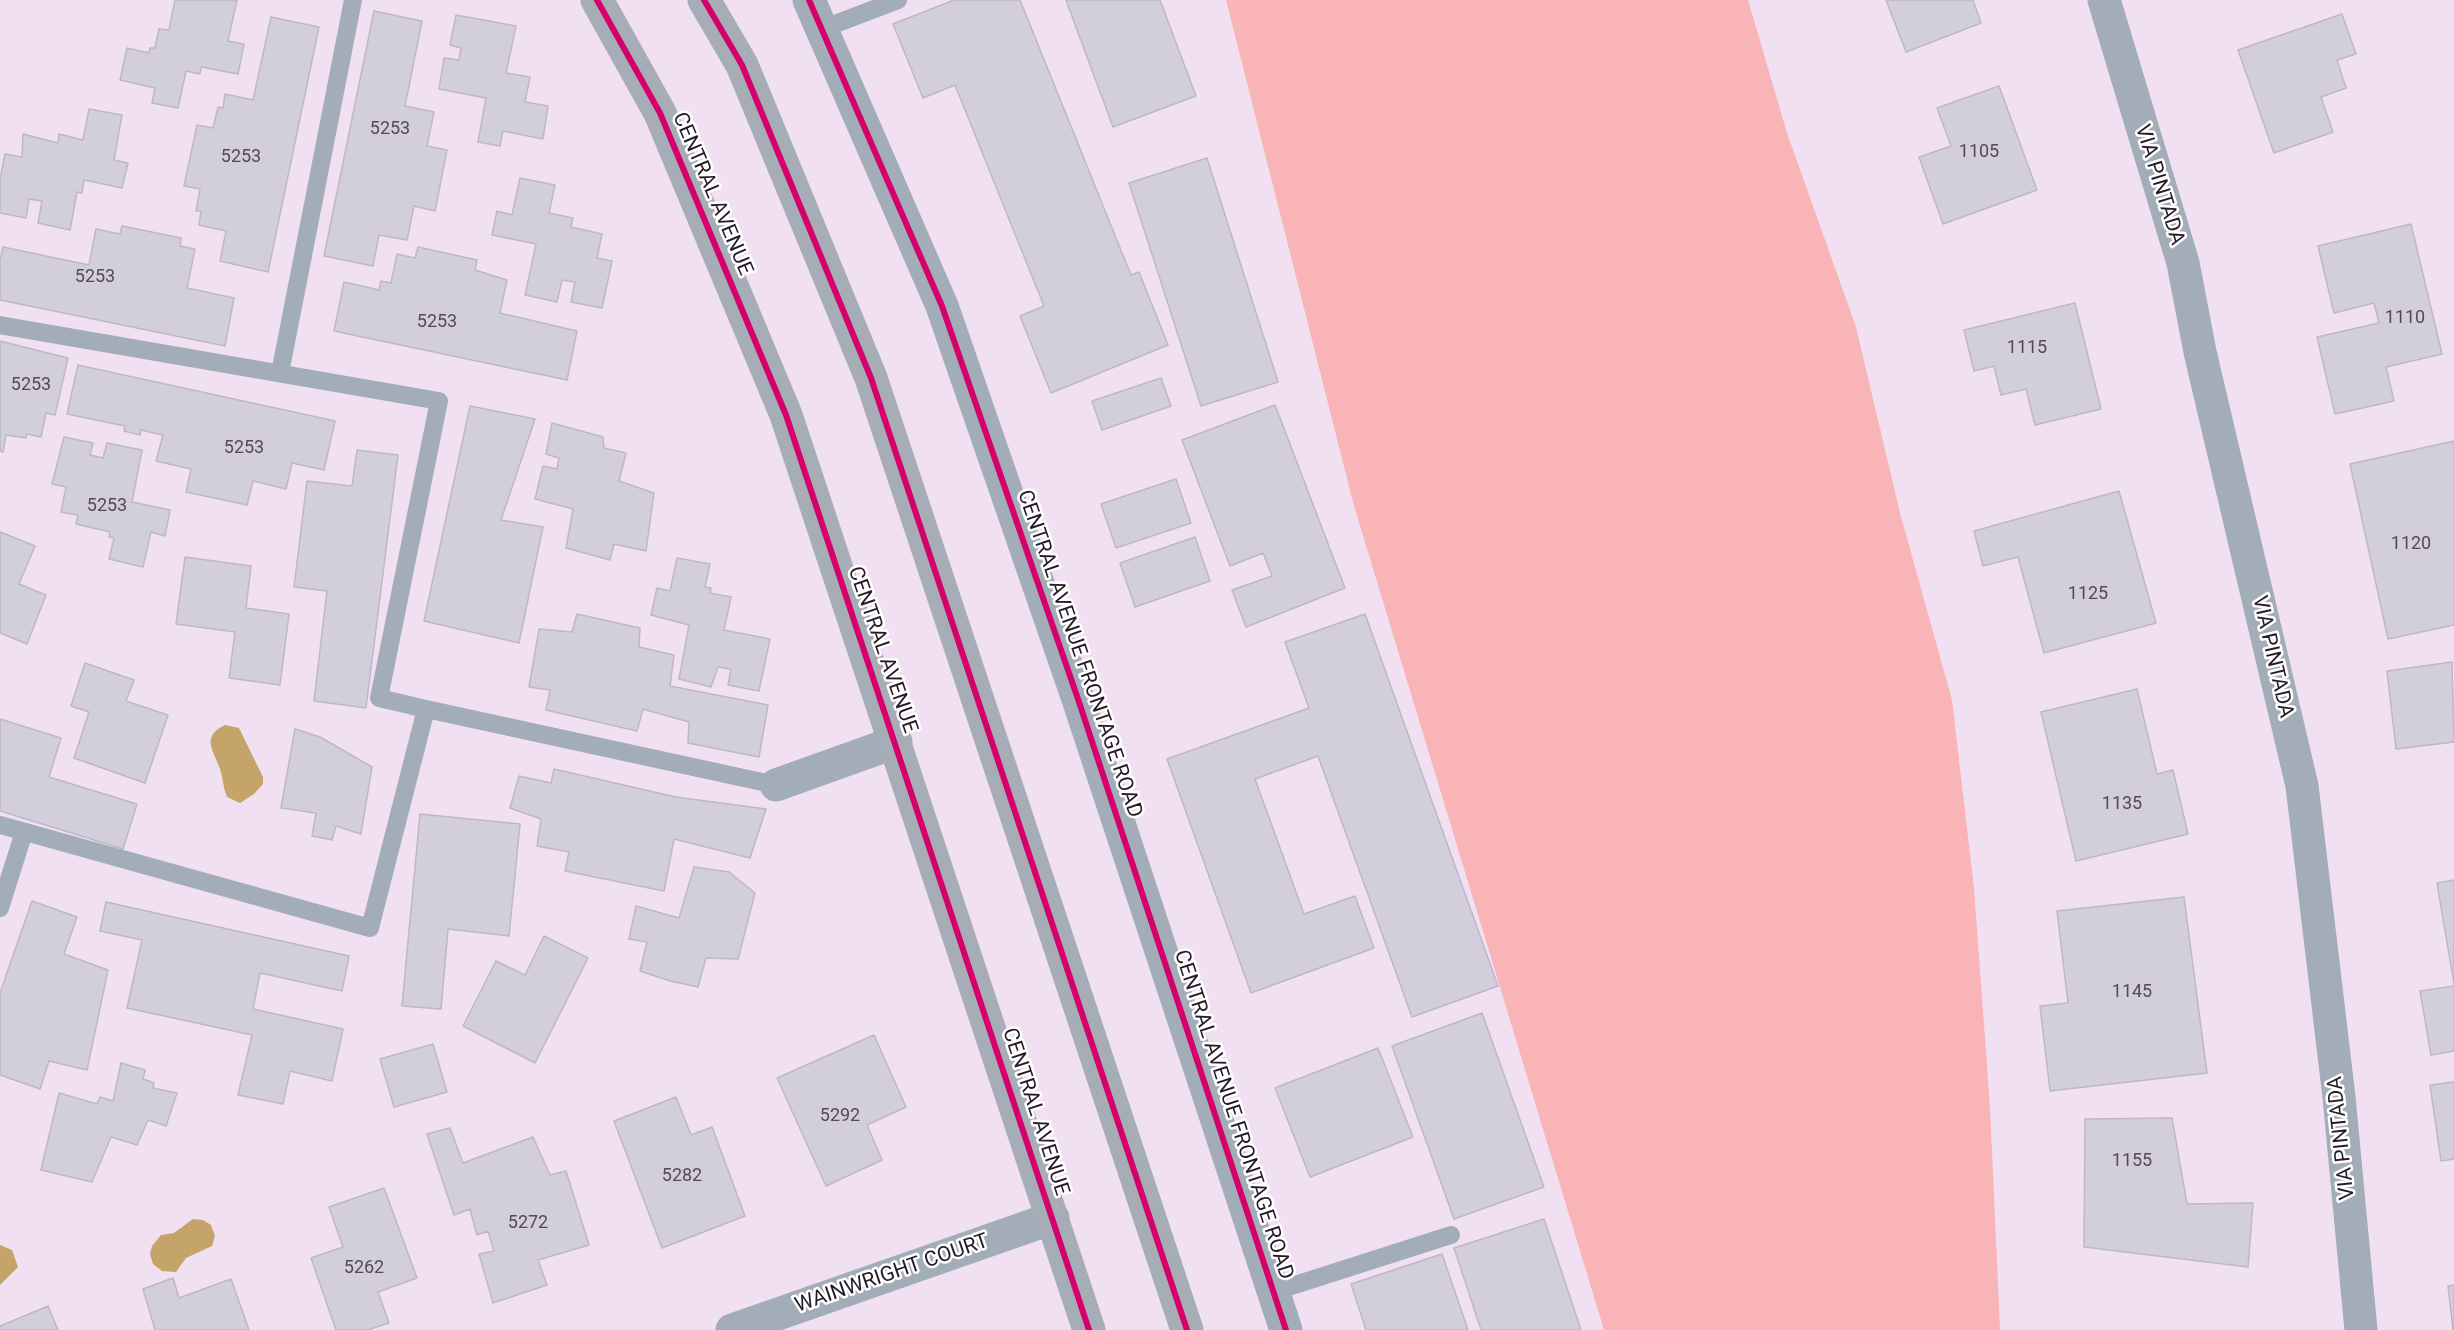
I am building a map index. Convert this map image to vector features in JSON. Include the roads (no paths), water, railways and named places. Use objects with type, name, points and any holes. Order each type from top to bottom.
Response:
[{"type":"main road","name":"CENTRAL AVENUE","points":[[597,0],[660,113],[786,415],[1089,1330]]},
{"type":"main road","points":[[704,0],[742,66],[871,378],[1187,1330]]},
{"type":"street","name":"VIA PINTADA","points":[[2104,0],[2183,263],[2200,352],[2302,786],[2338,1097],[2361,1330]]},
{"type":"street","name":"CENTRAL AVENUE FRONTAGE ROAD","points":[[815,15],[942,306],[1078,699],[1286,1330]]},
{"type":"street","points":[[776,785],[896,742]]},
{"type":"street","name":"WAINWRIGHT COURT","points":[[732,1330],[1053,1218]]},
{"type":"lane","points":[[280,373],[353,0]]},
{"type":"lane","points":[[815,15],[898,0]]},
{"type":"lane","points":[[0,325],[439,400],[379,699],[776,785]]},
{"type":"lane","points":[[0,825],[370,928],[426,709]]},
{"type":"lane","points":[[0,908],[24,832]]},
{"type":"lane","points":[[1273,1292],[1451,1235]]}]
